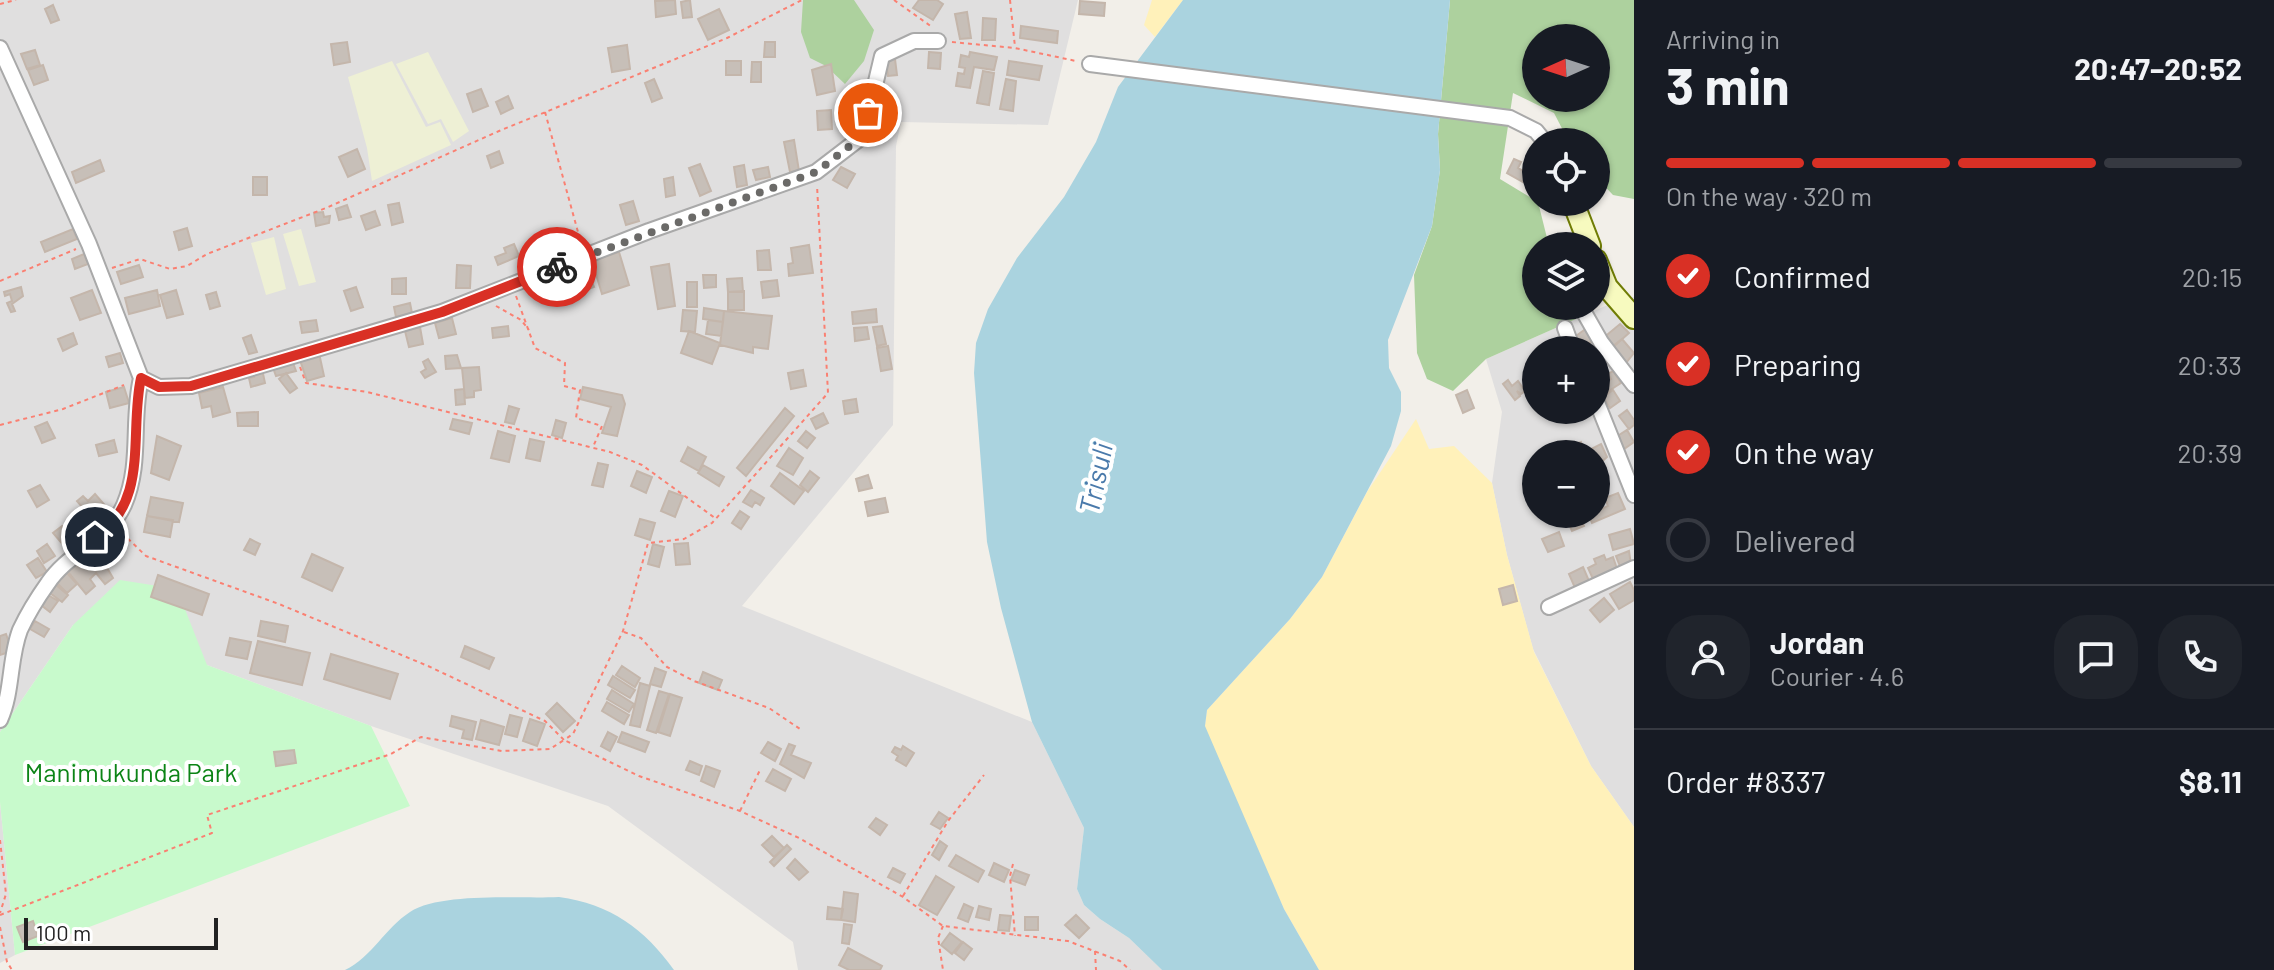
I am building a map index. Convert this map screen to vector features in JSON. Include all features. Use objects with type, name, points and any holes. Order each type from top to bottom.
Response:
[{"type":"street","points":[[141,378],[159,387],[191,386],[442,312],[816,172],[863,136],[882,56],[914,41],[938,41]]},
{"type":"street","points":[[0,48],[89,244],[141,378],[137,395],[137,450],[125,502],[114,525],[95,537],[49,580],[19,632],[8,702],[0,720]]},
{"type":"street","points":[[1090,64],[1510,118],[1530,128]]},
{"type":"street","points":[[1610,290],[1634,318]]},
{"type":"street","points":[[1588,320],[1634,385]]},
{"type":"street","points":[[1565,328],[1568,336]]},
{"type":"street","points":[[1606,424],[1634,495]]},
{"type":"street","points":[[1549,607],[1634,568]]},
{"type":"path","points":[[0,4],[16,0]]},
{"type":"path","points":[[100,272],[140,259],[170,269],[187,266],[207,254],[326,208],[545,112],[727,38],[802,0]]},
{"type":"path","points":[[894,0],[930,24],[938,41],[1015,48],[1090,64]]},
{"type":"path","points":[[1010,0],[1015,48]]},
{"type":"path","points":[[545,112],[585,256]]},
{"type":"path","points":[[0,914],[212,833],[207,815],[391,754],[421,737],[502,751],[550,749],[573,734],[623,631],[648,543],[684,539],[716,519],[828,393],[816,172]]},
{"type":"path","points":[[0,281],[89,244]]},
{"type":"path","points":[[511,285],[535,348],[565,363],[564,386],[580,390],[576,418],[602,426],[593,448]]},
{"type":"path","points":[[479,297],[521,320],[530,331]]},
{"type":"path","points":[[295,354],[306,383],[367,392],[593,448],[642,465],[716,519]]},
{"type":"path","points":[[0,425],[63,409],[141,378]]},
{"type":"path","points":[[114,525],[146,556],[279,604],[428,666],[545,721],[564,740],[639,776],[740,811],[799,838],[903,897],[943,926],[1068,941],[1120,961],[1130,970]]},
{"type":"path","points":[[623,631],[641,638],[667,667],[694,681],[769,708],[800,729]]},
{"type":"path","points":[[740,811],[760,770]]},
{"type":"path","points":[[903,897],[948,821],[984,775]]},
{"type":"path","points":[[0,840],[6,894],[0,914]]},
{"type":"path","points":[[1013,864],[1010,876],[1015,937]]},
{"type":"path","points":[[943,926],[938,938],[943,970]]},
{"type":"path","points":[[0,927],[7,962],[12,970]]},
{"type":"path","points":[[1095,951],[1096,970]]},
{"type":"shaded area","points":[[0,0],[1078,0],[1048,125],[901,122],[896,146],[893,425],[742,606],[1032,722],[1084,828],[1077,889],[1084,905],[1129,938],[1162,970],[798,970],[793,942],[608,806],[371,726],[207,665],[73,625],[0,732]]},
{"type":"shaded area","points":[[1634,297],[1634,827],[1591,766],[1533,649],[1507,555],[1492,483],[1502,412],[1486,359],[1522,343],[1522,424],[1610,424],[1610,336],[1538,336],[1574,320],[1610,320],[1610,304]]},
{"type":"shaded area","points":[[0,802],[15,955],[0,963]]},
{"type":"green space","points":[[803,0],[854,0],[874,30],[864,61],[845,84],[826,66],[810,58],[801,32]]},
{"type":"green space","points":[[1450,0],[1634,0],[1634,199],[1610,192],[1610,128],[1562,128],[1552,112],[1610,112],[1610,24],[1522,24],[1522,97],[1513,93],[1500,179],[1522,192],[1522,216],[1542,216],[1546,232],[1522,232],[1522,320],[1574,320],[1538,336],[1522,336],[1522,343],[1486,359],[1453,391],[1427,379],[1417,353],[1414,275],[1432,226],[1440,170],[1438,134]]},
{"type":"green space","points":[[428,52],[469,131],[453,142],[441,119],[428,124],[396,64]]},
{"type":"green space","points":[[392,61],[426,127],[440,122],[451,145],[372,181],[367,148],[348,77]]},
{"type":"green space","points":[[301,229],[316,282],[299,286],[283,234]]},
{"type":"green space","points":[[274,237],[286,289],[266,295],[251,243]]},
{"type":"green space","name":"Manimukunda Park","points":[[120,580],[177,589],[207,665],[371,726],[410,806],[15,955],[0,802],[0,732],[73,625]]},
{"type":"sand","points":[[1152,0],[1183,0],[1155,37],[1144,25]]},
{"type":"sand","points":[[1416,419],[1429,449],[1454,446],[1492,483],[1507,555],[1534,652],[1591,766],[1634,827],[1634,970],[1319,970],[1284,909],[1208,738],[1205,726],[1207,710],[1290,619],[1322,577],[1367,492]]},
{"type":"water","name":"Trisuli","points":[[1183,0],[1450,0],[1438,134],[1440,170],[1432,226],[1388,340],[1389,368],[1401,392],[1401,411],[1391,446],[1322,577],[1290,619],[1207,710],[1205,726],[1284,909],[1319,970],[1162,970],[1129,938],[1084,905],[1077,889],[1084,828],[1032,722],[1001,608],[987,542],[974,373],[976,343],[988,309],[1017,258],[1064,197],[1096,142],[1118,87]]},
{"type":"water","points":[[559,897],[594,906],[625,921],[651,942],[674,970],[345,970],[363,958],[401,919],[424,906],[460,899]]},
{"type":"building","points":[[675,0],[676,14],[656,17],[655,1]]},
{"type":"building","points":[[690,0],[692,17],[683,18],[681,2]]},
{"type":"building","points":[[919,0],[937,0],[943,4],[933,20],[913,8]]},
{"type":"building","points":[[1080,1],[1105,3],[1104,16],[1079,14]]},
{"type":"building","points":[[53,5],[59,20],[51,23],[45,9]]},
{"type":"building","points":[[719,9],[729,30],[708,40],[698,19]]},
{"type":"building","points":[[967,12],[971,38],[960,39],[955,14]]},
{"type":"building","points":[[983,18],[996,19],[995,40],[982,40]]},
{"type":"building","points":[[1021,26],[1058,31],[1057,43],[1020,38]]},
{"type":"building","points":[[347,42],[350,62],[334,65],[331,44]]},
{"type":"building","points":[[765,42],[775,42],[775,57],[764,57]]},
{"type":"building","points":[[627,45],[630,69],[612,72],[608,48]]},
{"type":"building","points":[[35,50],[40,65],[27,69],[21,54]]},
{"type":"building","points":[[929,52],[941,53],[940,69],[928,68]]},
{"type":"building","points":[[970,52],[997,57],[994,70],[974,67],[970,88],[956,86],[958,73],[964,74],[965,68],[959,67],[961,55],[969,57]]},
{"type":"building","points":[[895,59],[897,75],[888,76],[886,60]]},
{"type":"building","points":[[726,61],[741,61],[741,75],[726,75]]},
{"type":"building","points":[[1009,61],[1042,66],[1039,80],[1007,75]]},
{"type":"building","points":[[752,62],[761,62],[761,82],[751,82]]},
{"type":"building","points":[[831,64],[835,91],[817,95],[812,70]]},
{"type":"building","points":[[43,65],[48,80],[34,85],[28,70]]},
{"type":"building","points":[[983,71],[994,73],[989,105],[977,103]]},
{"type":"building","points":[[654,79],[662,98],[652,102],[645,83]]},
{"type":"building","points":[[1006,79],[1016,81],[1013,111],[1000,109]]},
{"type":"building","points":[[481,89],[488,106],[473,112],[467,94]]},
{"type":"building","points":[[508,96],[513,108],[501,114],[496,102]]},
{"type":"building","points":[[831,110],[832,129],[818,130],[817,111]]},
{"type":"building","points":[[794,140],[799,171],[790,172],[784,142]]},
{"type":"building","points":[[357,149],[365,169],[348,177],[339,157]]},
{"type":"building","points":[[499,151],[503,163],[491,168],[487,156]]},
{"type":"building","points":[[1514,159],[1521,162],[1518,168],[1522,170],[1522,181],[1507,173]]},
{"type":"building","points":[[100,160],[104,171],[76,183],[72,172]]},
{"type":"building","points":[[700,164],[711,191],[700,196],[689,168]]},
{"type":"building","points":[[744,165],[747,185],[737,187],[734,167]]},
{"type":"building","points":[[768,167],[770,177],[756,180],[753,170]]},
{"type":"building","points":[[841,167],[855,174],[847,188],[833,180]]},
{"type":"building","points":[[253,177],[267,177],[267,195],[253,195]]},
{"type":"building","points":[[673,177],[675,195],[666,197],[664,179]]},
{"type":"building","points":[[633,201],[639,221],[626,225],[620,205]]},
{"type":"building","points":[[399,203],[403,222],[392,225],[388,205]]},
{"type":"building","points":[[347,205],[351,217],[339,220],[336,209]]},
{"type":"building","points":[[375,211],[380,225],[366,230],[361,216]]},
{"type":"building","points":[[323,212],[324,217],[330,216],[329,223],[316,226],[314,213]]},
{"type":"building","points":[[187,228],[192,246],[179,250],[174,232]]},
{"type":"building","points":[[73,229],[77,239],[45,252],[41,242]]},
{"type":"building","points":[[514,244],[519,256],[498,265],[495,257],[506,253],[504,248]]},
{"type":"building","points":[[809,245],[813,273],[789,276],[788,264],[793,263],[791,248]]},
{"type":"building","points":[[769,250],[771,270],[758,270],[757,251]]},
{"type":"building","points":[[619,252],[629,285],[602,294],[592,261]]},
{"type":"building","points":[[84,254],[88,264],[75,269],[72,259]]},
{"type":"building","points":[[669,264],[675,306],[658,309],[651,267]]},
{"type":"building","points":[[139,265],[143,277],[121,284],[117,272]]},
{"type":"building","points":[[457,265],[471,266],[470,288],[456,288]]},
{"type":"building","points":[[585,266],[594,287],[570,296],[561,276]]},
{"type":"building","points":[[703,275],[716,275],[716,287],[704,288]]},
{"type":"building","points":[[406,278],[406,294],[392,294],[392,279]]},
{"type":"building","points":[[742,278],[743,292],[728,292],[727,279]]},
{"type":"building","points":[[777,280],[779,296],[763,298],[761,282]]},
{"type":"building","points":[[687,282],[697,282],[697,307],[687,307]]},
{"type":"building","points":[[21,287],[23,296],[12,304],[15,311],[11,312],[7,303],[12,301],[10,294],[5,296],[4,292]]},
{"type":"building","points":[[356,287],[363,307],[351,311],[344,291]]},
{"type":"building","points":[[92,290],[101,313],[80,320],[71,298]]},
{"type":"building","points":[[157,290],[160,306],[129,314],[125,298]]},
{"type":"building","points":[[176,290],[183,314],[167,318],[160,295]]},
{"type":"building","points":[[744,291],[744,310],[728,310],[728,292]]},
{"type":"building","points":[[216,292],[220,306],[210,309],[206,295]]},
{"type":"building","points":[[410,303],[412,313],[396,317],[394,307]]},
{"type":"building","points":[[704,308],[724,311],[723,322],[703,319]]},
{"type":"building","points":[[876,309],[877,322],[853,324],[852,312]]},
{"type":"building","points":[[683,310],[697,311],[695,332],[681,331]]},
{"type":"building","points":[[724,311],[772,316],[768,349],[753,347],[753,353],[720,345]]},
{"type":"building","points":[[452,318],[456,334],[439,338],[435,323]]},
{"type":"building","points":[[316,320],[318,331],[302,333],[300,322]]},
{"type":"building","points":[[708,320],[723,322],[721,336],[706,334]]},
{"type":"building","points":[[1620,324],[1629,333],[1611,349],[1610,336],[1606,336]]},
{"type":"building","points":[[508,326],[509,336],[493,338],[492,328]]},
{"type":"building","points":[[882,326],[886,344],[877,346],[873,327]]},
{"type":"building","points":[[420,327],[423,344],[409,347],[405,331]]},
{"type":"building","points":[[867,327],[869,339],[855,341],[854,328]]},
{"type":"building","points":[[1587,328],[1590,336],[1576,336]]},
{"type":"building","points":[[689,331],[720,343],[712,364],[681,353]]},
{"type":"building","points":[[73,333],[77,344],[63,351],[58,339]]},
{"type":"building","points":[[251,335],[257,352],[249,354],[243,338]]},
{"type":"building","points":[[1622,339],[1634,353],[1626,363],[1612,347]]},
{"type":"building","points":[[888,346],[892,369],[881,371],[877,348]]},
{"type":"building","points":[[120,353],[123,363],[109,367],[106,357]]},
{"type":"building","points":[[319,353],[324,376],[307,381],[299,357]]},
{"type":"building","points":[[457,355],[461,368],[446,369],[445,356]]},
{"type":"building","points":[[428,359],[436,372],[425,378],[421,372],[426,369],[423,362]]},
{"type":"building","points":[[292,360],[296,371],[276,376],[272,365]]},
{"type":"building","points":[[479,367],[481,390],[474,391],[474,397],[465,398],[462,368]]},
{"type":"building","points":[[262,369],[265,383],[251,387],[249,378],[254,377],[252,372]]},
{"type":"building","points":[[803,370],[806,386],[791,389],[788,373]]},
{"type":"building","points":[[1613,371],[1621,383],[1610,390],[1611,379],[1610,373]]},
{"type":"building","points":[[286,373],[297,388],[290,393],[279,379]]},
{"type":"building","points":[[1508,380],[1512,386],[1518,381],[1522,393],[1517,391],[1520,396],[1515,400],[1503,384]]},
{"type":"building","points":[[124,387],[129,403],[110,408],[106,392]]},
{"type":"building","points":[[223,387],[230,412],[213,417],[211,406],[202,408],[199,393]]},
{"type":"building","points":[[583,387],[622,395],[625,404],[617,436],[602,433],[611,407],[580,399]]},
{"type":"building","points":[[464,389],[465,404],[456,405],[455,390]]},
{"type":"building","points":[[1467,390],[1474,408],[1463,413],[1456,395]]},
{"type":"building","points":[[1613,390],[1620,401],[1610,408],[1610,392]]},
{"type":"building","points":[[856,399],[858,412],[845,414],[843,401]]},
{"type":"building","points":[[509,406],[519,409],[514,424],[505,422]]},
{"type":"building","points":[[785,408],[794,416],[746,476],[737,468]]},
{"type":"building","points":[[1627,410],[1634,420],[1634,425],[1629,429],[1619,416]]},
{"type":"building","points":[[258,412],[258,426],[238,426],[237,413]]},
{"type":"building","points":[[823,413],[828,423],[816,429],[811,419]]},
{"type":"building","points":[[453,419],[472,423],[469,434],[450,429]]},
{"type":"building","points":[[556,420],[566,423],[562,438],[552,435]]},
{"type":"building","points":[[47,422],[55,438],[42,443],[35,427]]},
{"type":"building","points":[[1627,430],[1634,442],[1624,449],[1616,437]]},
{"type":"building","points":[[498,431],[515,436],[509,462],[491,458]]},
{"type":"building","points":[[806,431],[815,438],[807,448],[798,441]]},
{"type":"building","points":[[157,436],[181,446],[169,480],[151,473]]},
{"type":"building","points":[[530,439],[544,442],[540,461],[526,458]]},
{"type":"building","points":[[114,440],[117,452],[99,456],[96,445]]},
{"type":"building","points":[[688,447],[706,457],[699,471],[681,461]]},
{"type":"building","points":[[789,448],[803,458],[793,475],[777,466]]},
{"type":"building","points":[[598,463],[608,465],[603,487],[592,485]]},
{"type":"building","points":[[703,465],[724,477],[719,486],[698,473]]},
{"type":"building","points":[[637,471],[652,477],[646,493],[631,486]]},
{"type":"building","points":[[810,471],[819,478],[808,492],[800,485]]},
{"type":"building","points":[[780,473],[804,491],[794,504],[771,486]]},
{"type":"building","points":[[868,475],[872,488],[859,491],[856,479]]},
{"type":"building","points":[[40,485],[49,500],[37,507],[28,491]]},
{"type":"building","points":[[751,490],[764,498],[760,505],[755,502],[752,507],[743,502]]},
{"type":"building","points":[[669,491],[683,496],[675,517],[661,511]]},
{"type":"building","points":[[1618,493],[1625,509],[1610,515],[1610,496]]},
{"type":"building","points":[[95,494],[109,510],[95,522],[77,501],[83,496],[88,501]]},
{"type":"building","points":[[151,497],[183,503],[179,522],[147,516]]},
{"type":"building","points":[[885,498],[888,512],[868,516],[865,502]]},
{"type":"building","points":[[740,511],[749,517],[741,529],[732,523]]},
{"type":"building","points":[[147,516],[173,520],[170,537],[144,532]]},
{"type":"building","points":[[640,519],[655,523],[650,540],[635,535]]},
{"type":"building","points":[[62,526],[74,539],[65,547],[53,533]]},
{"type":"building","points":[[1630,529],[1634,544],[1613,550],[1609,535]]},
{"type":"building","points":[[1559,532],[1564,546],[1548,552],[1542,539]]},
{"type":"building","points":[[250,539],[260,544],[255,555],[244,550]]},
{"type":"building","points":[[688,543],[690,564],[676,565],[674,544]]},
{"type":"building","points":[[47,544],[55,556],[44,563],[37,551]]},
{"type":"building","points":[[653,544],[664,547],[659,567],[648,564]]},
{"type":"building","points":[[96,549],[113,578],[105,584],[96,573],[90,579],[95,586],[86,594],[68,572]]},
{"type":"building","points":[[1629,551],[1631,565],[1621,569],[1616,556]]},
{"type":"building","points":[[312,554],[343,568],[332,591],[302,577]]},
{"type":"building","points":[[1604,555],[1606,560],[1613,557],[1617,569],[1593,579],[1588,568],[1596,564],[1594,559]]},
{"type":"building","points":[[38,558],[47,572],[36,578],[27,565]]},
{"type":"building","points":[[1583,567],[1589,581],[1575,588],[1569,574]]},
{"type":"building","points":[[67,573],[77,584],[67,593],[57,583]]},
{"type":"building","points":[[158,575],[209,594],[202,615],[151,597]]},
{"type":"building","points":[[1630,582],[1634,600],[1619,609],[1610,594]]},
{"type":"building","points":[[56,585],[68,595],[62,602],[50,593]]},
{"type":"building","points":[[1513,585],[1517,601],[1503,605],[1499,589]]},
{"type":"building","points":[[48,595],[58,601],[50,612],[41,605]]},
{"type":"building","points":[[1604,598],[1614,610],[1600,622],[1590,610]]},
{"type":"building","points":[[35,621],[49,629],[44,637],[30,629]]},
{"type":"building","points":[[261,621],[288,626],[285,642],[258,636]]},
{"type":"building","points":[[6,634],[12,651],[0,655],[0,636]]},
{"type":"building","points":[[230,638],[251,642],[247,659],[226,655]]},
{"type":"building","points":[[258,641],[310,653],[302,685],[250,673]]},
{"type":"building","points":[[465,646],[494,658],[489,669],[461,657]]},
{"type":"building","points":[[331,654],[398,674],[390,699],[324,679]]},
{"type":"building","points":[[622,666],[640,678],[635,687],[616,675]]},
{"type":"building","points":[[655,668],[666,672],[661,687],[650,684]]},
{"type":"building","points":[[703,672],[722,680],[718,690],[699,683]]},
{"type":"building","points":[[613,676],[635,690],[630,698],[608,685]]},
{"type":"building","points":[[640,683],[650,686],[640,727],[630,725]]},
{"type":"building","points":[[612,690],[634,704],[629,712],[607,699]]},
{"type":"building","points":[[659,691],[669,694],[656,733],[647,730]]},
{"type":"building","points":[[670,694],[682,698],[670,736],[658,732]]},
{"type":"building","points":[[607,702],[629,715],[624,724],[602,711]]},
{"type":"building","points":[[557,703],[575,721],[563,732],[546,714]]},
{"type":"building","points":[[510,715],[522,718],[517,737],[505,734]]},
{"type":"building","points":[[452,716],[476,722],[472,740],[462,738],[464,730],[450,726]]},
{"type":"building","points":[[530,719],[545,724],[537,746],[523,741]]},
{"type":"building","points":[[481,720],[504,727],[499,745],[476,739]]},
{"type":"building","points":[[608,732],[617,737],[610,751],[601,746]]},
{"type":"building","points":[[622,732],[649,742],[645,752],[618,742]]},
{"type":"building","points":[[768,742],[781,749],[775,761],[761,753]]},
{"type":"building","points":[[789,744],[795,746],[791,755],[811,763],[804,778],[780,764]]},
{"type":"building","points":[[903,746],[914,753],[906,766],[896,760],[898,756],[892,752],[895,747],[901,750]]},
{"type":"building","points":[[294,750],[296,763],[276,766],[274,752]]},
{"type":"building","points":[[690,761],[702,766],[699,775],[686,770]]},
{"type":"building","points":[[706,766],[720,771],[714,787],[701,781]]},
{"type":"building","points":[[773,769],[791,779],[785,791],[766,781]]},
{"type":"building","points":[[939,812],[948,818],[940,829],[931,824]]},
{"type":"building","points":[[876,818],[887,825],[880,835],[869,827]]},
{"type":"building","points":[[772,836],[784,848],[774,857],[762,845]]},
{"type":"building","points":[[940,841],[947,846],[939,860],[932,855]]},
{"type":"building","points":[[787,845],[791,849],[774,866],[770,862]]},
{"type":"building","points":[[956,855],[984,871],[978,882],[949,866]]},
{"type":"building","points":[[795,859],[808,872],[799,880],[787,868]]},
{"type":"building","points":[[994,863],[1009,870],[1004,882],[989,875]]},
{"type":"building","points":[[893,868],[905,874],[900,883],[888,877]]},
{"type":"building","points":[[1015,870],[1029,875],[1025,885],[1011,880]]},
{"type":"building","points":[[936,876],[954,887],[937,915],[919,905]]},
{"type":"building","points":[[844,892],[858,894],[855,922],[841,920]]},
{"type":"building","points":[[964,904],[973,908],[968,922],[958,918]]},
{"type":"building","points":[[979,906],[991,909],[989,920],[976,917]]},
{"type":"building","points":[[828,907],[843,909],[841,920],[827,919]]},
{"type":"building","points":[[1000,915],[1011,916],[1009,931],[998,930]]},
{"type":"building","points":[[1076,915],[1089,928],[1079,938],[1065,925]]},
{"type":"building","points":[[1025,917],[1038,917],[1038,930],[1025,930]]},
{"type":"building","points":[[33,921],[38,936],[23,942],[17,927]]},
{"type":"building","points":[[844,924],[852,925],[849,944],[842,943]]},
{"type":"building","points":[[950,933],[962,942],[952,954],[941,945]]},
{"type":"building","points":[[963,942],[972,949],[964,960],[955,953]]},
{"type":"building","points":[[848,948],[882,966],[880,970],[849,970],[839,965]]},
{"type":"way so far","points":[[557,267],[816,172],[863,136],[868,113]]},
{"type":"route","points":[[95,537],[114,525],[125,502],[137,450],[136,407],[141,378],[159,387],[191,386],[442,312],[557,267]]}]
